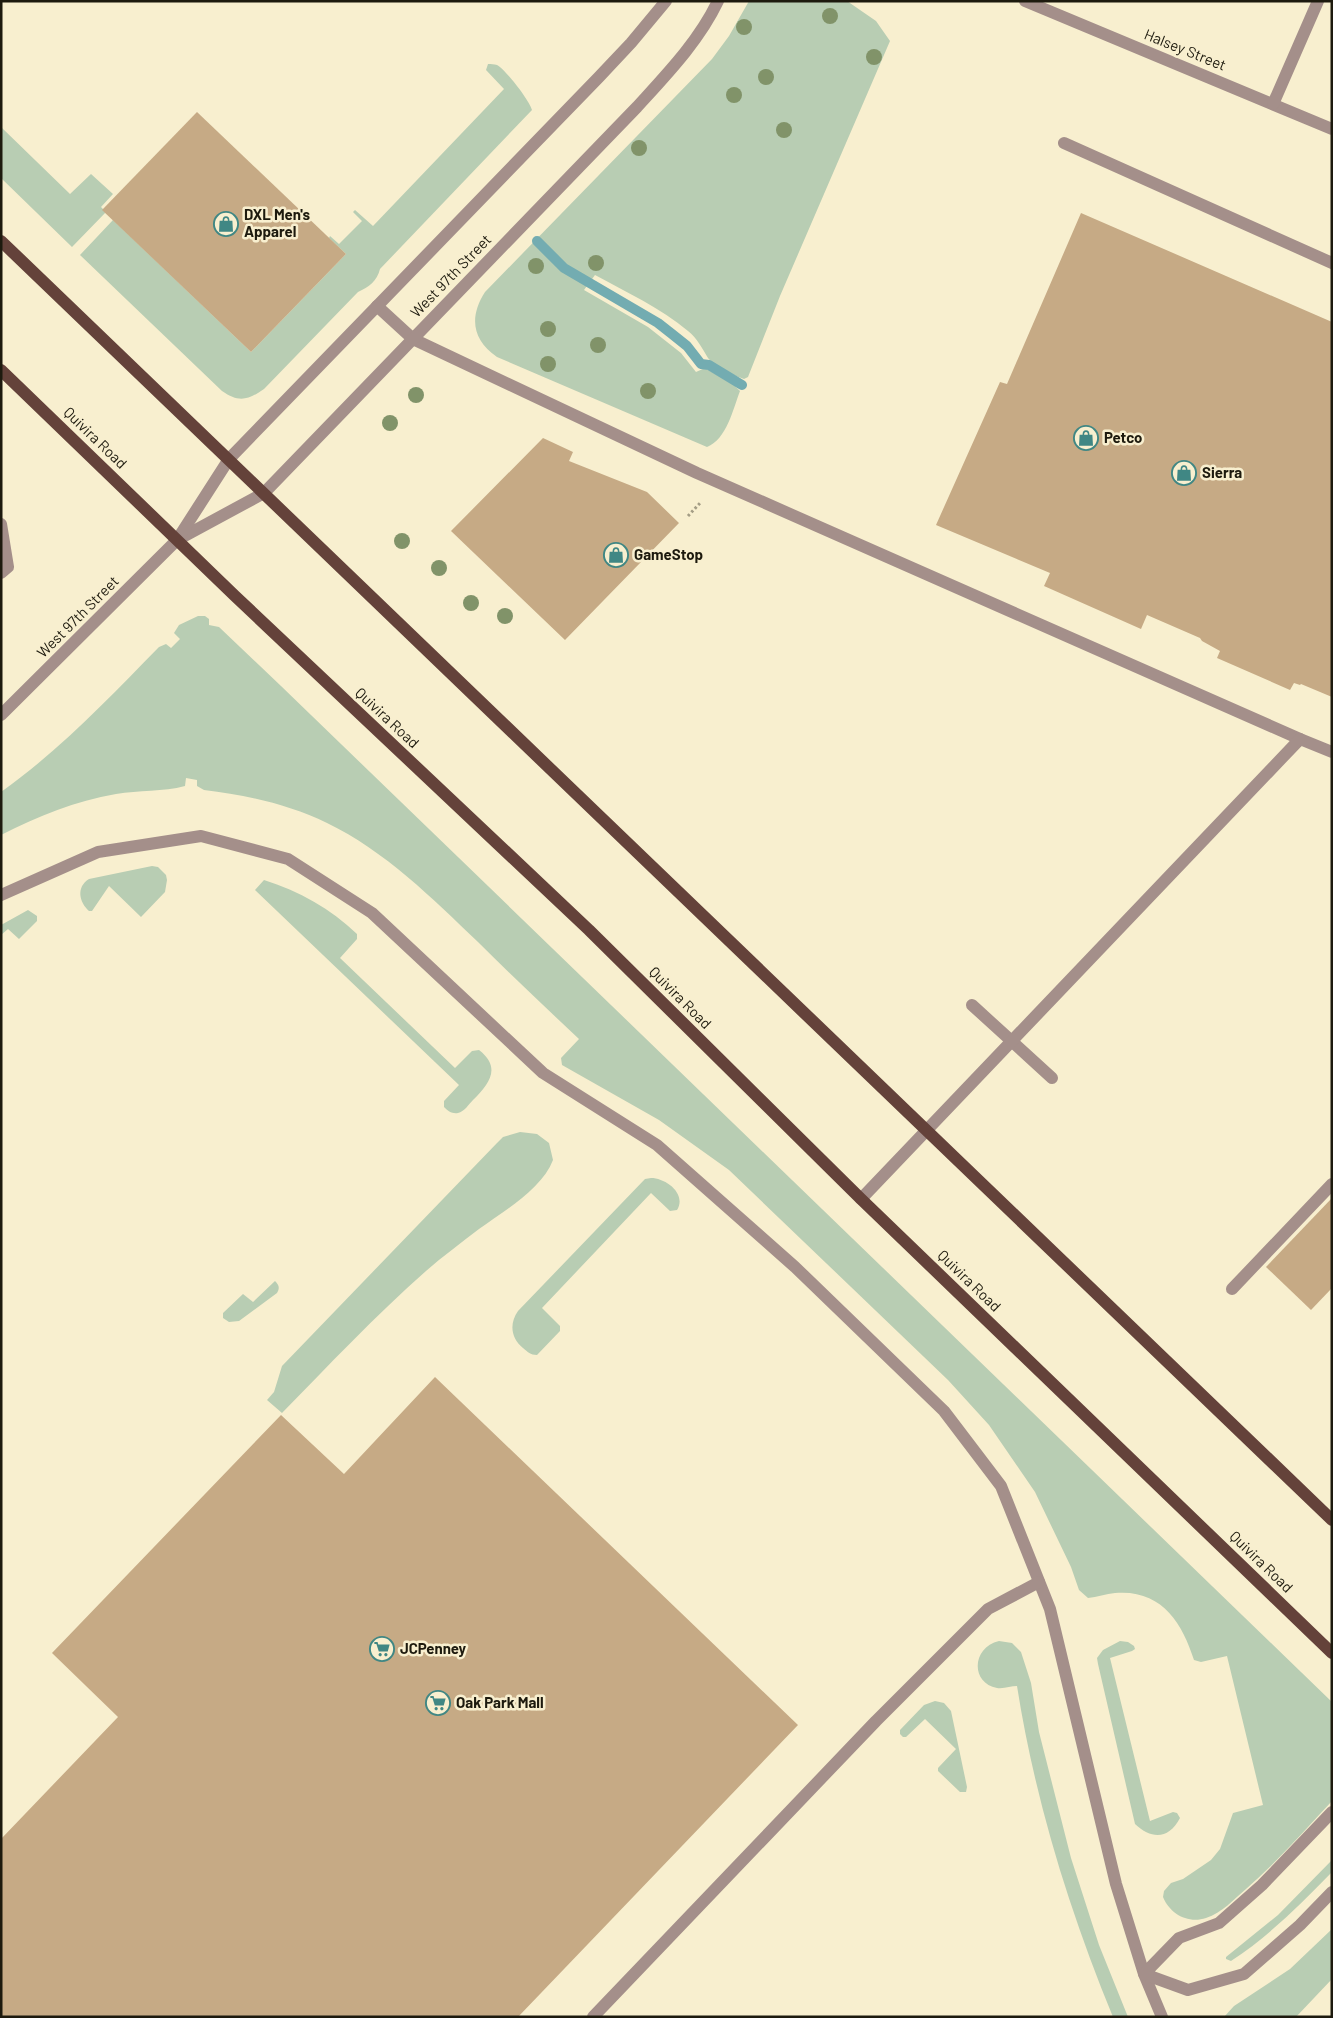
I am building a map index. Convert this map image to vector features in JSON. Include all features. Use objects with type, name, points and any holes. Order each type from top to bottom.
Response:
[{"type":"main road","points":[[1,241],[1332,1520]]},
{"type":"main road","name":"Quivira Road","points":[[1,370],[177,540],[589,930],[861,1199],[1332,1653]]},
{"type":"street","name":"West 97th Street","points":[[1,715],[177,540],[229,459],[599,77],[631,43],[666,1]]},
{"type":"street","name":"West 97th Street","points":[[177,540],[264,493],[637,107],[677,62],[708,22],[718,1]]},
{"type":"street","name":"Halsey Street","points":[[1025,1],[1332,129]]},
{"type":"street","points":[[1273,104],[1318,1]]},
{"type":"street","points":[[1064,143],[1332,263]]},
{"type":"street","points":[[377,306],[413,339],[705,477],[1332,752]]},
{"type":"street","points":[[1,524],[8,567],[1,573]]},
{"type":"street","points":[[861,1199],[1300,739]]},
{"type":"street","points":[[1,895],[98,852],[202,836],[288,859],[372,913],[543,1073],[664,1152],[795,1267],[944,1411],[1001,1486],[1050,1609],[1114,1874],[1144,1974],[1162,2017]]},
{"type":"street","points":[[972,1006],[1052,1078]]},
{"type":"street","points":[[1232,1290],[1332,1184]]},
{"type":"street","points":[[593,2017],[876,1721],[988,1609],[1039,1582]]},
{"type":"street","points":[[1144,1974],[1179,1938],[1219,1923],[1262,1885],[1332,1812]]},
{"type":"street","points":[[1144,1974],[1188,1990],[1244,1974],[1300,1925],[1332,1892]]},
{"type":"path","points":[[688,516],[706,497]]},
{"type":"green space","points":[[749,1],[847,1],[876,21],[890,41],[780,296],[748,377],[740,378],[715,364],[708,358],[694,337],[678,323],[643,301],[595,275],[584,290],[648,327],[681,353],[696,372],[705,368],[734,385],[740,391],[724,431],[714,443],[707,447],[497,357],[482,343],[478,336],[475,319],[480,301],[485,292],[712,59],[729,36]]},
{"type":"green space","points":[[488,64],[497,65],[506,73],[522,93],[532,110],[380,269],[372,283],[358,292],[264,389],[253,396],[239,399],[222,391],[80,255],[113,220],[251,352],[346,254],[329,238],[330,236],[339,244],[362,221],[353,212],[355,210],[373,226],[504,89],[486,70]]},
{"type":"green space","points":[[1,127],[70,194],[91,174],[113,194],[101,207],[106,212],[72,247],[1,178]]},
{"type":"green space","points":[[198,616],[205,616],[209,619],[209,625],[219,627],[281,686],[1332,1702],[1332,1801],[1269,1868],[1228,1905],[1212,1916],[1193,1920],[1175,1913],[1163,1897],[1164,1891],[1171,1883],[1183,1879],[1211,1860],[1220,1849],[1233,1813],[1263,1805],[1227,1656],[1201,1662],[1194,1660],[1176,1621],[1157,1602],[1145,1596],[1131,1593],[1115,1593],[1088,1598],[1079,1590],[1071,1567],[1035,1492],[989,1425],[948,1380],[729,1170],[659,1120],[562,1065],[561,1058],[579,1039],[461,925],[407,876],[369,847],[312,816],[267,801],[204,790],[197,786],[197,780],[186,778],[185,786],[116,794],[72,805],[1,835],[1,792],[64,741],[159,647],[166,644],[171,648],[180,639],[174,633],[179,625]]},
{"type":"green space","points":[[152,866],[158,867],[166,875],[165,892],[141,917],[109,886],[92,911],[89,911],[81,899],[82,886],[89,879]]},
{"type":"green space","points":[[264,880],[302,895],[325,909],[357,934],[357,939],[340,958],[455,1068],[472,1051],[479,1050],[486,1057],[490,1063],[491,1076],[484,1088],[464,1110],[454,1113],[444,1107],[444,1101],[459,1085],[255,890]]},
{"type":"green space","points":[[28,910],[37,916],[37,921],[19,939],[8,929],[1,935],[1,925]]},
{"type":"green space","points":[[520,1132],[537,1134],[549,1143],[553,1160],[548,1171],[531,1190],[445,1255],[407,1288],[282,1413],[267,1400],[274,1392],[282,1366],[503,1137]]},
{"type":"green space","points":[[651,1178],[663,1181],[673,1188],[679,1198],[677,1210],[670,1211],[651,1193],[542,1308],[560,1326],[560,1331],[537,1355],[528,1352],[516,1340],[513,1331],[513,1321],[518,1311],[645,1179]]},
{"type":"green space","points":[[275,1281],[279,1287],[277,1293],[239,1321],[229,1322],[223,1318],[223,1313],[243,1294],[253,1302]]},
{"type":"green space","points":[[999,1641],[1012,1643],[1021,1652],[1031,1683],[1039,1732],[1071,1858],[1099,1945],[1128,2017],[1113,2017],[1068,1895],[1033,1771],[1017,1686],[997,1688],[988,1685],[979,1673],[979,1657],[990,1645]]},
{"type":"green space","points":[[1120,1641],[1128,1642],[1135,1649],[1110,1658],[1150,1821],[1173,1812],[1177,1813],[1180,1818],[1171,1830],[1160,1835],[1148,1833],[1135,1824],[1098,1664],[1097,1658],[1103,1650]]},
{"type":"green space","points":[[935,1701],[944,1703],[951,1711],[967,1787],[966,1792],[960,1792],[938,1771],[938,1768],[956,1749],[925,1719],[906,1737],[900,1734],[900,1730],[924,1705]]},
{"type":"green space","points":[[1332,1860],[1332,1872],[1296,1908],[1245,1951],[1231,1961],[1226,1959],[1226,1957],[1278,1915]]},
{"type":"green space","points":[[1332,1929],[1332,1979],[1296,2017],[1224,2017],[1234,2006],[1290,1969]]},
{"type":"building","points":[[197,112],[346,254],[251,352],[102,210]]},
{"type":"building","points":[[1081,213],[1332,322],[1332,697],[1301,684],[1294,683],[1290,690],[1217,658],[1220,651],[1200,638],[1147,615],[1141,629],[1044,586],[1050,573],[936,525],[1000,382],[1007,384]]},
{"type":"building","points":[[543,438],[573,452],[569,461],[647,492],[679,523],[565,640],[451,531]]},
{"type":"building","points":[[1332,1198],[1332,1288],[1311,1310],[1266,1267]]},
{"type":"building","name":"Oak Park Mall","points":[[435,1377],[798,1725],[518,2017],[1,2017],[1,1839],[118,1717],[52,1653],[281,1415],[344,1474]]},
{"type":"waterway","points":[[537,241],[564,268],[658,323],[687,346],[701,364],[709,365],[742,385]]},
{"type":"place","name":"DXL Men's Apparel","points":[[226,224]]},
{"type":"place","name":"Petco","points":[[1086,438]]},
{"type":"place","name":"Sierra","points":[[1184,473]]},
{"type":"place","name":"GameStop","points":[[616,555]]},
{"type":"place","name":"JCPenney","points":[[382,1649]]},
{"type":"place","name":"Oak Park Mall","points":[[438,1703]]}]
